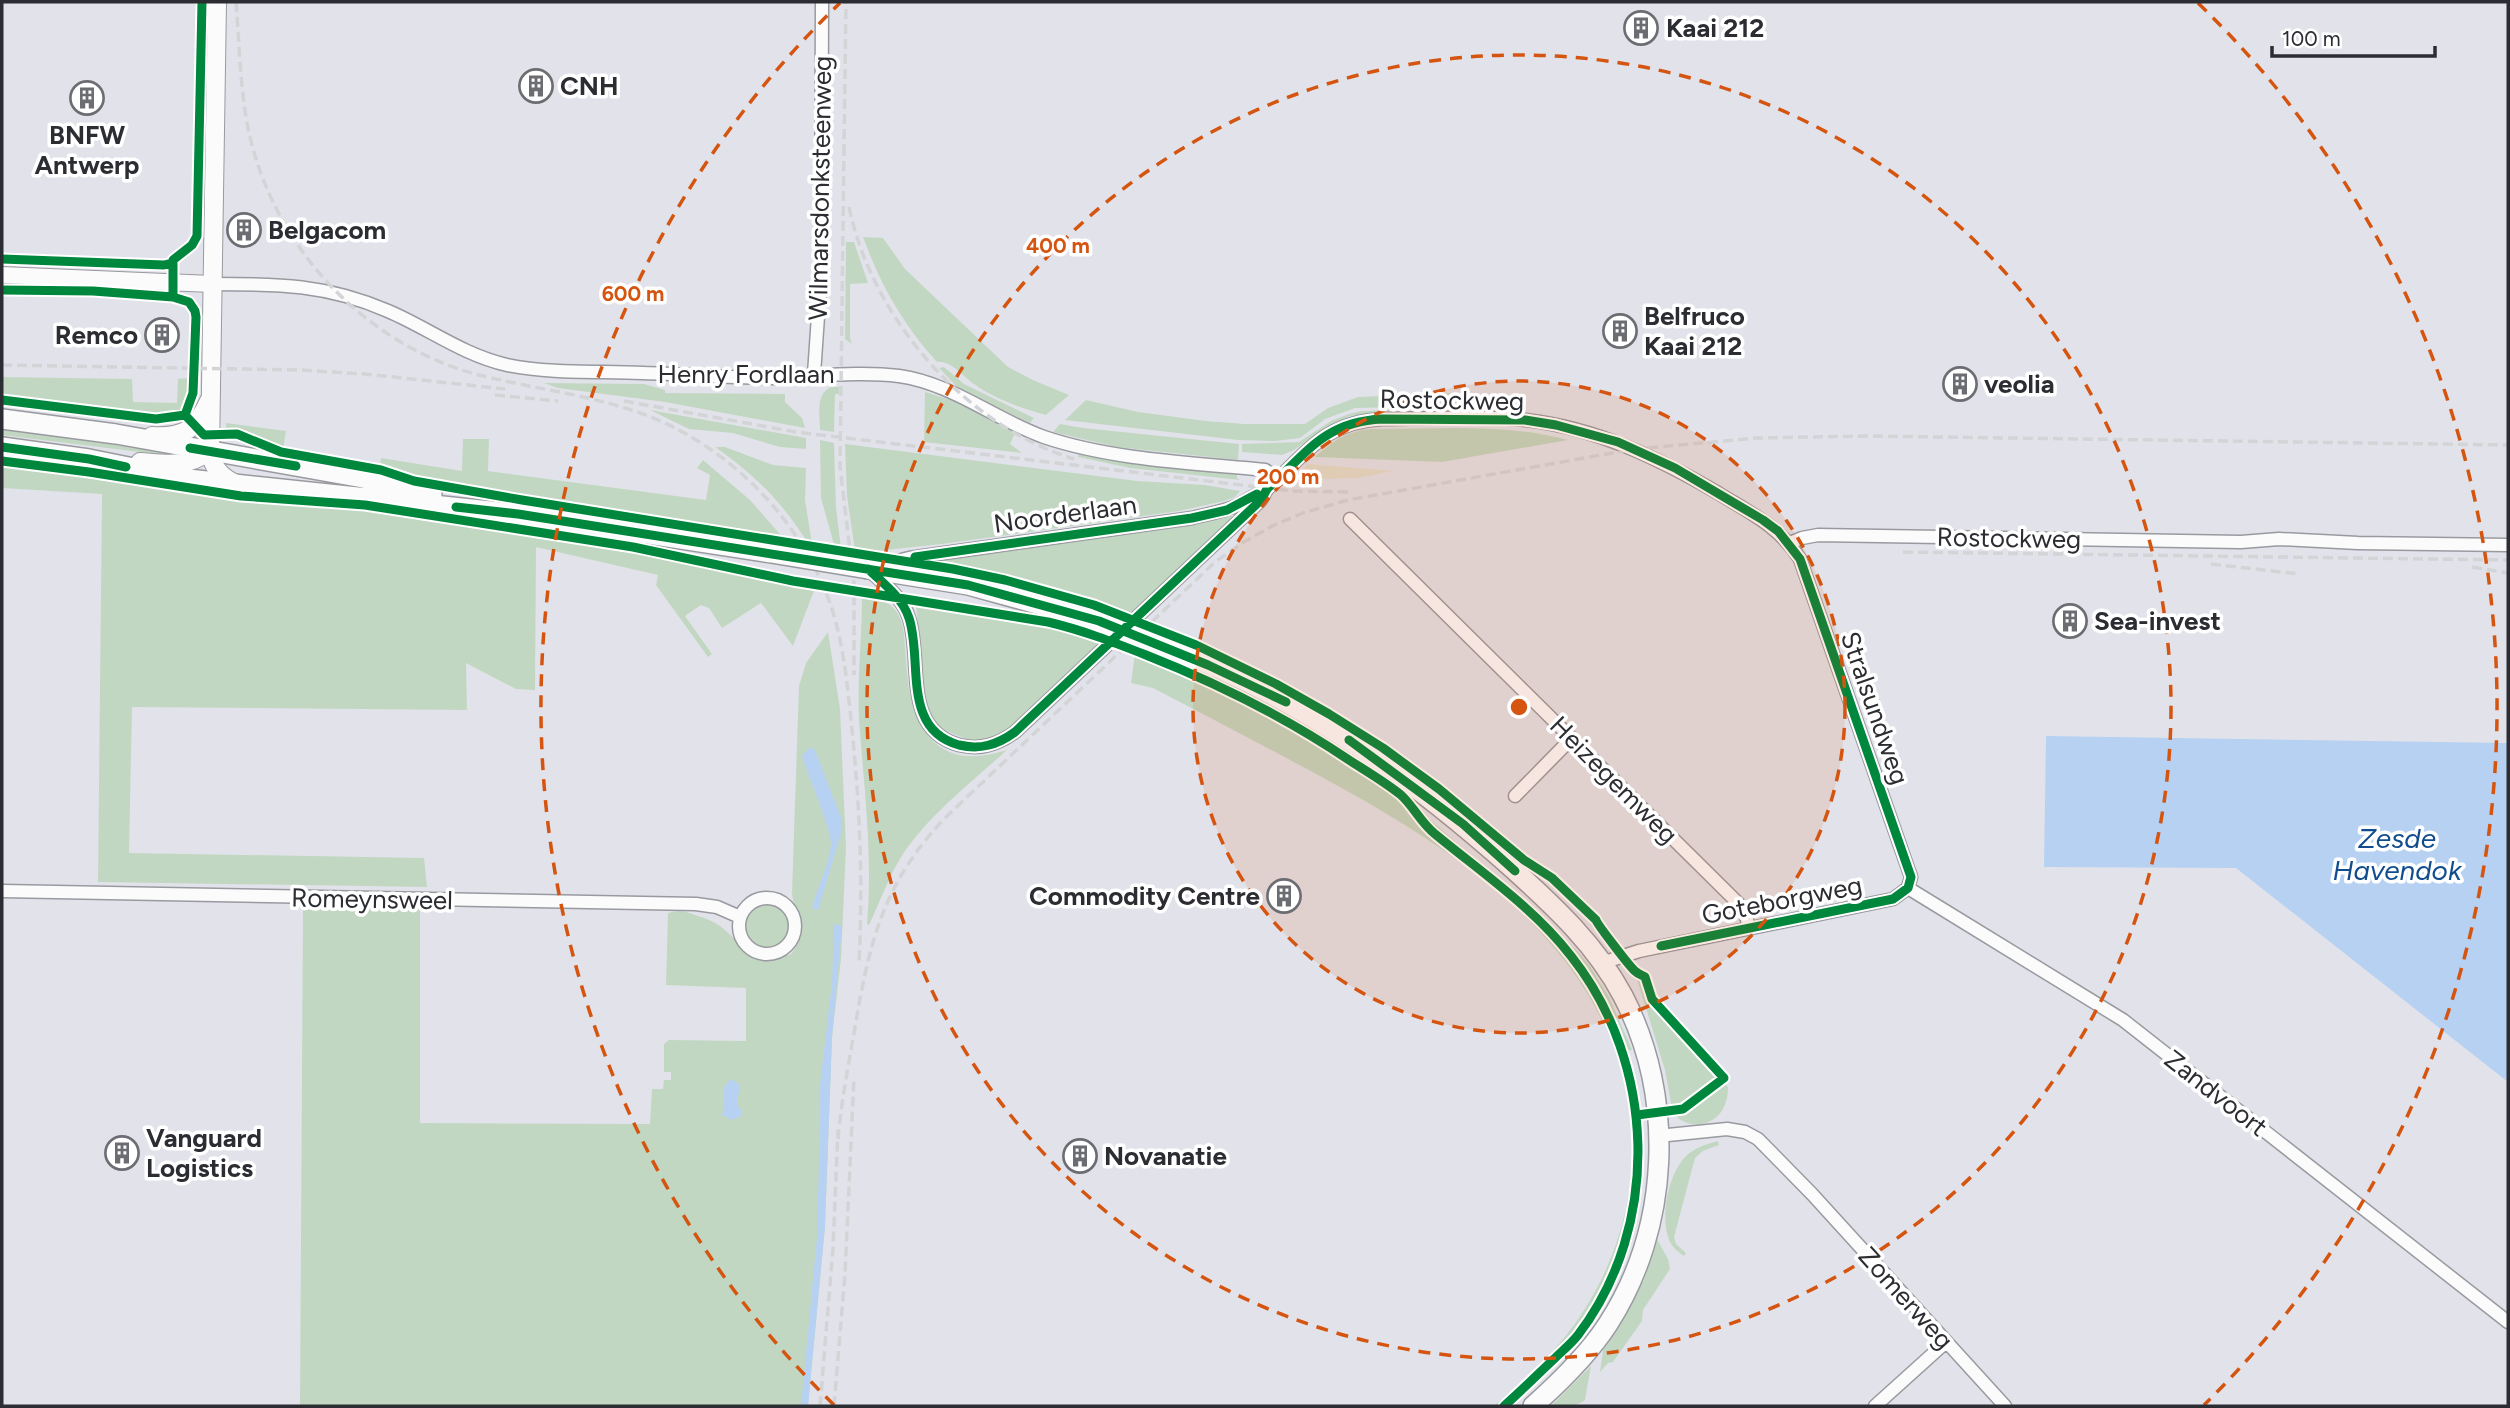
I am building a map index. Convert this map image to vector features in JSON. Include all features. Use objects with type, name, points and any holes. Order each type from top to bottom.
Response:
[{"type":"main road","points":[[217,2],[210,451],[212,464],[219,473],[238,485]]},
{"type":"main road","points":[[116,434],[163,436],[186,432],[198,421],[210,397]]},
{"type":"main road","name":"Noorderlaan","points":[[2,419],[116,434],[363,478],[518,514]]},
{"type":"main road","name":"Noorderlaan","points":[[2,447],[89,459],[174,465],[198,460],[210,451]]},
{"type":"main road","name":"Noorderlaan","points":[[89,459],[157,474],[238,485],[518,514],[968,585],[1099,621],[1163,646],[1283,701],[1346,738],[1463,824],[1556,908],[1582,936],[1623,995],[1645,1048],[1658,1113],[1657,1196],[1646,1242],[1633,1280],[1608,1325],[1576,1365],[1533,1406]]},
{"type":"street","name":"Wilmarsdonksteenweg","points":[[814,374],[821,273],[822,2]]},
{"type":"street","points":[[2,275],[212,284]]},
{"type":"street","name":"Henry Fordlaan","points":[[212,284],[300,285],[326,290],[389,311],[454,346],[491,361],[537,370],[742,377],[814,374],[899,376],[921,381],[1042,436],[1072,445],[1105,453],[1265,470],[1278,478]]},
{"type":"street","name":"Rostockweg","points":[[868,569],[906,609],[910,621],[921,711],[941,737],[971,748],[1002,741],[1014,732],[1261,500],[1264,492],[1278,478],[1324,437],[1351,422],[1405,419],[1525,420],[1600,436],[1652,456],[1763,520],[1790,544],[1802,538],[1818,536],[2241,542],[2306,540],[2508,545]]},
{"type":"street","name":"Noorderlaan","points":[[868,569],[909,558],[1192,517],[1227,510],[1254,494],[1264,492]]},
{"type":"street","name":"Heizegemweg","points":[[1350,519],[1739,904],[1749,928]]},
{"type":"street","name":"Stralsundweg","points":[[1790,544],[1807,576],[1908,863],[1911,877],[1908,888]]},
{"type":"street","points":[[1516,796],[1572,738]]},
{"type":"street","name":"Goteborgweg","points":[[1602,963],[1639,951],[1893,900],[1908,888]]},
{"type":"street","name":"Zandvoort","points":[[1908,888],[2123,1020],[2508,1322]]},
{"type":"street","name":"Romeynsweel","points":[[2,891],[696,904],[717,907],[740,917]]},
{"type":"street","points":[[768,898],[776,899],[791,910],[795,919],[793,938],[780,951],[762,954],[746,944],[741,936],[740,917],[751,903],[768,898]]},
{"type":"street","name":"Zomerweg","points":[[1658,1136],[1727,1129],[1745,1132],[1758,1139],[1808,1189],[2005,1406]]},
{"type":"street","points":[[1875,1406],[1946,1342]]},
{"type":"green space","points":[[863,237],[883,238],[905,269],[1008,367],[1069,395],[1046,415],[999,399],[947,363],[937,362],[913,333],[894,303]]},
{"type":"green space","points":[[846,242],[854,242],[868,283],[850,284],[852,344],[845,339]]},
{"type":"green space","points":[[944,367],[964,384],[1034,418],[1030,423],[959,389],[939,368]]},
{"type":"green space","points":[[2,377],[132,379],[133,402],[177,403],[178,379],[190,378],[189,403],[184,415],[170,419],[2,396]]},
{"type":"green space","points":[[544,383],[644,384],[665,390],[665,393],[785,394],[785,402],[802,418],[805,428],[665,402],[558,388]]},
{"type":"green space","points":[[831,387],[839,387],[839,394],[835,394],[834,432],[820,430],[820,400]]},
{"type":"green space","points":[[925,392],[951,400],[1016,431],[1010,444],[1022,453],[924,442]]},
{"type":"green space","points":[[1455,393],[1455,399],[1403,407],[1355,408],[1325,419],[1300,438],[1275,441],[1238,440],[1065,420],[1086,400],[1138,412],[1206,421],[1305,424],[1328,408],[1358,397]]},
{"type":"green space","points":[[650,410],[806,438],[806,449],[780,447],[733,433],[689,429]]},
{"type":"green space","points":[[1396,410],[1350,416],[1282,455],[1242,452],[1242,444],[1299,442],[1331,421],[1349,414]]},
{"type":"green space","points":[[226,423],[286,431],[283,450],[250,444],[238,436],[226,434]]},
{"type":"green space","points":[[1060,424],[1239,444],[1238,460],[1117,447],[1053,432]]},
{"type":"green space","points":[[2,429],[172,453],[172,456],[2,435]]},
{"type":"green space","points":[[1371,429],[1495,429],[1568,440],[1442,462],[1315,457],[1341,438]]},
{"type":"green space","points":[[463,439],[489,439],[488,471],[706,500],[710,475],[697,468],[703,460],[750,500],[785,540],[419,479],[380,466],[381,458],[462,471]]},
{"type":"green space","points":[[820,440],[834,443],[836,507],[841,549],[835,548],[821,498]]},
{"type":"green space","points":[[845,444],[1137,481],[1205,485],[1240,491],[1235,497],[1224,501],[1179,511],[942,544],[855,551],[847,496]]},
{"type":"green space","points":[[715,447],[725,447],[773,465],[806,468],[805,500],[812,544],[808,543],[767,490]]},
{"type":"green space","points":[[1079,454],[1101,459],[1237,474],[1240,480],[1130,468],[1078,457]]},
{"type":"green space","points":[[2,464],[107,477],[190,492],[329,503],[543,535],[689,561],[815,588],[793,646],[761,603],[722,628],[709,608],[701,605],[685,616],[712,654],[708,657],[656,585],[658,575],[536,547],[535,690],[516,689],[466,663],[467,710],[132,707],[129,853],[424,858],[427,887],[98,882],[102,494],[2,488]]},
{"type":"green space","points":[[1230,514],[1233,518],[1131,617],[1029,584],[925,561]]},
{"type":"green space","points":[[862,596],[885,602],[899,615],[915,714],[929,737],[947,751],[964,756],[981,756],[1007,750],[954,797],[918,834],[896,867],[869,925],[868,848],[859,720]]},
{"type":"green space","points":[[916,603],[1063,629],[1102,642],[1013,727],[991,740],[966,739],[944,730],[936,723],[924,702]]},
{"type":"green space","points":[[828,632],[840,709],[846,847],[841,959],[832,1037],[825,1226],[808,1406],[300,1406],[303,908],[420,909],[420,1123],[650,1124],[652,1089],[663,1089],[664,1080],[671,1080],[671,1072],[664,1072],[664,1044],[669,1040],[746,1041],[746,988],[666,985],[668,913],[685,912],[711,921],[747,951],[761,959],[769,960],[791,954],[801,937],[792,892],[799,686],[806,663]]},
{"type":"green space","points":[[1135,654],[1237,698],[1334,753],[1398,797],[1427,830],[1533,919],[1581,975],[1604,1015],[1621,1058],[1631,1102],[1634,1147],[1631,1192],[1622,1236],[1606,1279],[1583,1319],[1554,1354],[1498,1406],[1494,1406],[1552,1352],[1571,1329],[1602,1279],[1622,1223],[1629,1194],[1632,1135],[1621,1069],[1597,1010],[1562,957],[1519,910],[1469,869],[1359,798],[1153,688],[1131,683]]},
{"type":"green space","points":[[1408,801],[1526,902],[1577,951],[1609,997],[1632,1050],[1626,1051],[1600,996],[1568,950],[1529,909],[1434,829]]},
{"type":"green space","points":[[767,904],[782,911],[789,926],[782,941],[767,948],[752,941],[745,926],[752,911]]},
{"type":"green space","points":[[1637,979],[1650,1000],[1719,1076],[1719,1080],[1697,1096],[1672,1109],[1665,1070]]},
{"type":"green space","points":[[1725,1084],[1728,1087],[1725,1104],[1713,1120],[1693,1124],[1674,1114],[1695,1105]]},
{"type":"green space","points":[[1718,1141],[1719,1145],[1703,1151],[1695,1158],[1674,1237],[1676,1244],[1686,1253],[1684,1256],[1672,1245],[1666,1231],[1670,1185],[1685,1157],[1700,1147]]},
{"type":"green space","points":[[1657,1239],[1668,1259],[1670,1269],[1643,1310],[1642,1321],[1613,1362],[1608,1363],[1600,1372],[1603,1350],[1644,1280]]},
{"type":"green space","points":[[1591,1366],[1585,1400],[1573,1405],[1551,1406]]},
{"type":"sand","points":[[1308,464],[1393,471],[1357,478],[1291,480]]},
{"type":"water","name":"Zesde Havendok","points":[[2046,736],[2508,743],[2508,1082],[2236,868],[2044,867]]},
{"type":"water","points":[[810,747],[815,750],[842,820],[842,830],[818,910],[812,908],[831,845],[824,815],[802,756]]},
{"type":"water","points":[[834,924],[842,926],[832,1037],[825,1226],[808,1406],[801,1406],[817,1237],[819,1093],[832,983]]},
{"type":"water","points":[[731,1079],[740,1085],[737,1104],[741,1110],[741,1116],[732,1120],[722,1115],[724,1087]]},
{"type":"railway","points":[[236,2],[243,95],[253,149],[267,188],[285,225],[308,259],[335,290],[366,318],[399,341],[436,360],[475,374],[630,409],[679,430],[730,464],[753,484],[793,531],[830,602],[843,656],[859,817],[859,963]]},
{"type":"railway","points":[[844,154],[846,2]]},
{"type":"railway","points":[[844,146],[840,467],[854,583],[854,675]]},
{"type":"railway","points":[[849,207],[861,248],[879,289],[902,327],[929,362],[961,394],[996,421],[1034,443],[1074,459]]},
{"type":"railway","points":[[2,365],[300,370],[505,389]]},
{"type":"railway","points":[[495,395],[558,401]]},
{"type":"railway","points":[[624,401],[796,432],[1292,491],[1352,492]]},
{"type":"railway","points":[[838,1139],[860,1001],[873,943],[893,891],[925,841],[947,816],[1215,562],[1272,526],[1303,513],[1348,500],[1635,449],[1757,438],[1869,436],[2508,445]]},
{"type":"railway","points":[[1903,552],[2508,560]]},
{"type":"railway","points":[[2211,564],[2299,574]]},
{"type":"railway","points":[[2472,567],[2508,573]]},
{"type":"railway","points":[[834,1406],[845,1274],[854,1078]]},
{"type":"railway","points":[[820,1406],[833,1248],[838,1130]]},
{"type":"cycle path","points":[[173,297],[173,260],[192,245],[197,236],[202,2]]},
{"type":"cycle path","points":[[2,259],[164,265],[172,263]]},
{"type":"cycle path","points":[[2,290],[93,291],[173,297],[189,302],[196,317],[193,393],[185,415],[156,419],[2,400]]},
{"type":"cycle path","points":[[185,415],[204,435],[237,434],[281,452],[381,470],[414,481],[953,569],[1005,580],[1094,605],[1196,645],[1276,684],[1383,748],[1439,789],[1524,860],[1552,878],[1596,920],[1632,968],[1645,977],[1652,999],[1724,1078],[1683,1109],[1637,1115]]},
{"type":"cycle path","points":[[868,569],[886,585],[906,610],[913,635],[921,709],[929,724],[941,737],[959,745],[981,747],[1015,732],[1261,500],[1267,489],[1306,452],[1345,426],[1382,419],[1525,420],[1556,425],[1618,442],[1675,468],[1763,520],[1778,531],[1800,559],[1911,877],[1908,888],[1893,899],[1661,946]]},
{"type":"cycle path","points":[[2,447],[126,467]]},
{"type":"cycle path","points":[[190,448],[296,466]]},
{"type":"cycle path","points":[[2,461],[241,496],[365,505],[633,547],[793,581],[1048,622],[1109,641],[1199,677],[1275,715],[1325,744],[1401,795],[1430,830],[1541,922],[1571,956],[1599,998],[1620,1045],[1633,1094],[1638,1144],[1635,1195],[1624,1244],[1605,1292],[1578,1335],[1504,1406]]},
{"type":"cycle path","points":[[915,557],[1192,518],[1227,510],[1257,494]]},
{"type":"cycle path","points":[[456,507],[518,514],[968,585],[1099,621],[1208,665],[1286,702]]},
{"type":"cycle path","points":[[1349,740],[1463,824],[1515,871]]},
{"type":"place","name":"Kaai 212","points":[[1641,28]]},
{"type":"place","name":"CNH","points":[[536,86]]},
{"type":"place","name":"BNFW Antwerp","points":[[87,98]]},
{"type":"place","name":"Belgacom","points":[[244,230]]},
{"type":"place","name":"Belfruco Kaai 212","points":[[1620,331]]},
{"type":"place","name":"Remco","points":[[162,335]]},
{"type":"place","name":"veolia","points":[[1960,384]]},
{"type":"place","name":"Sea-invest","points":[[2070,621]]},
{"type":"place","name":"Commodity Centre","points":[[1284,896]]},
{"type":"place","name":"Vanguard Logistics","points":[[122,1153]]},
{"type":"place","name":"Novanatie","points":[[1080,1156]]}]
